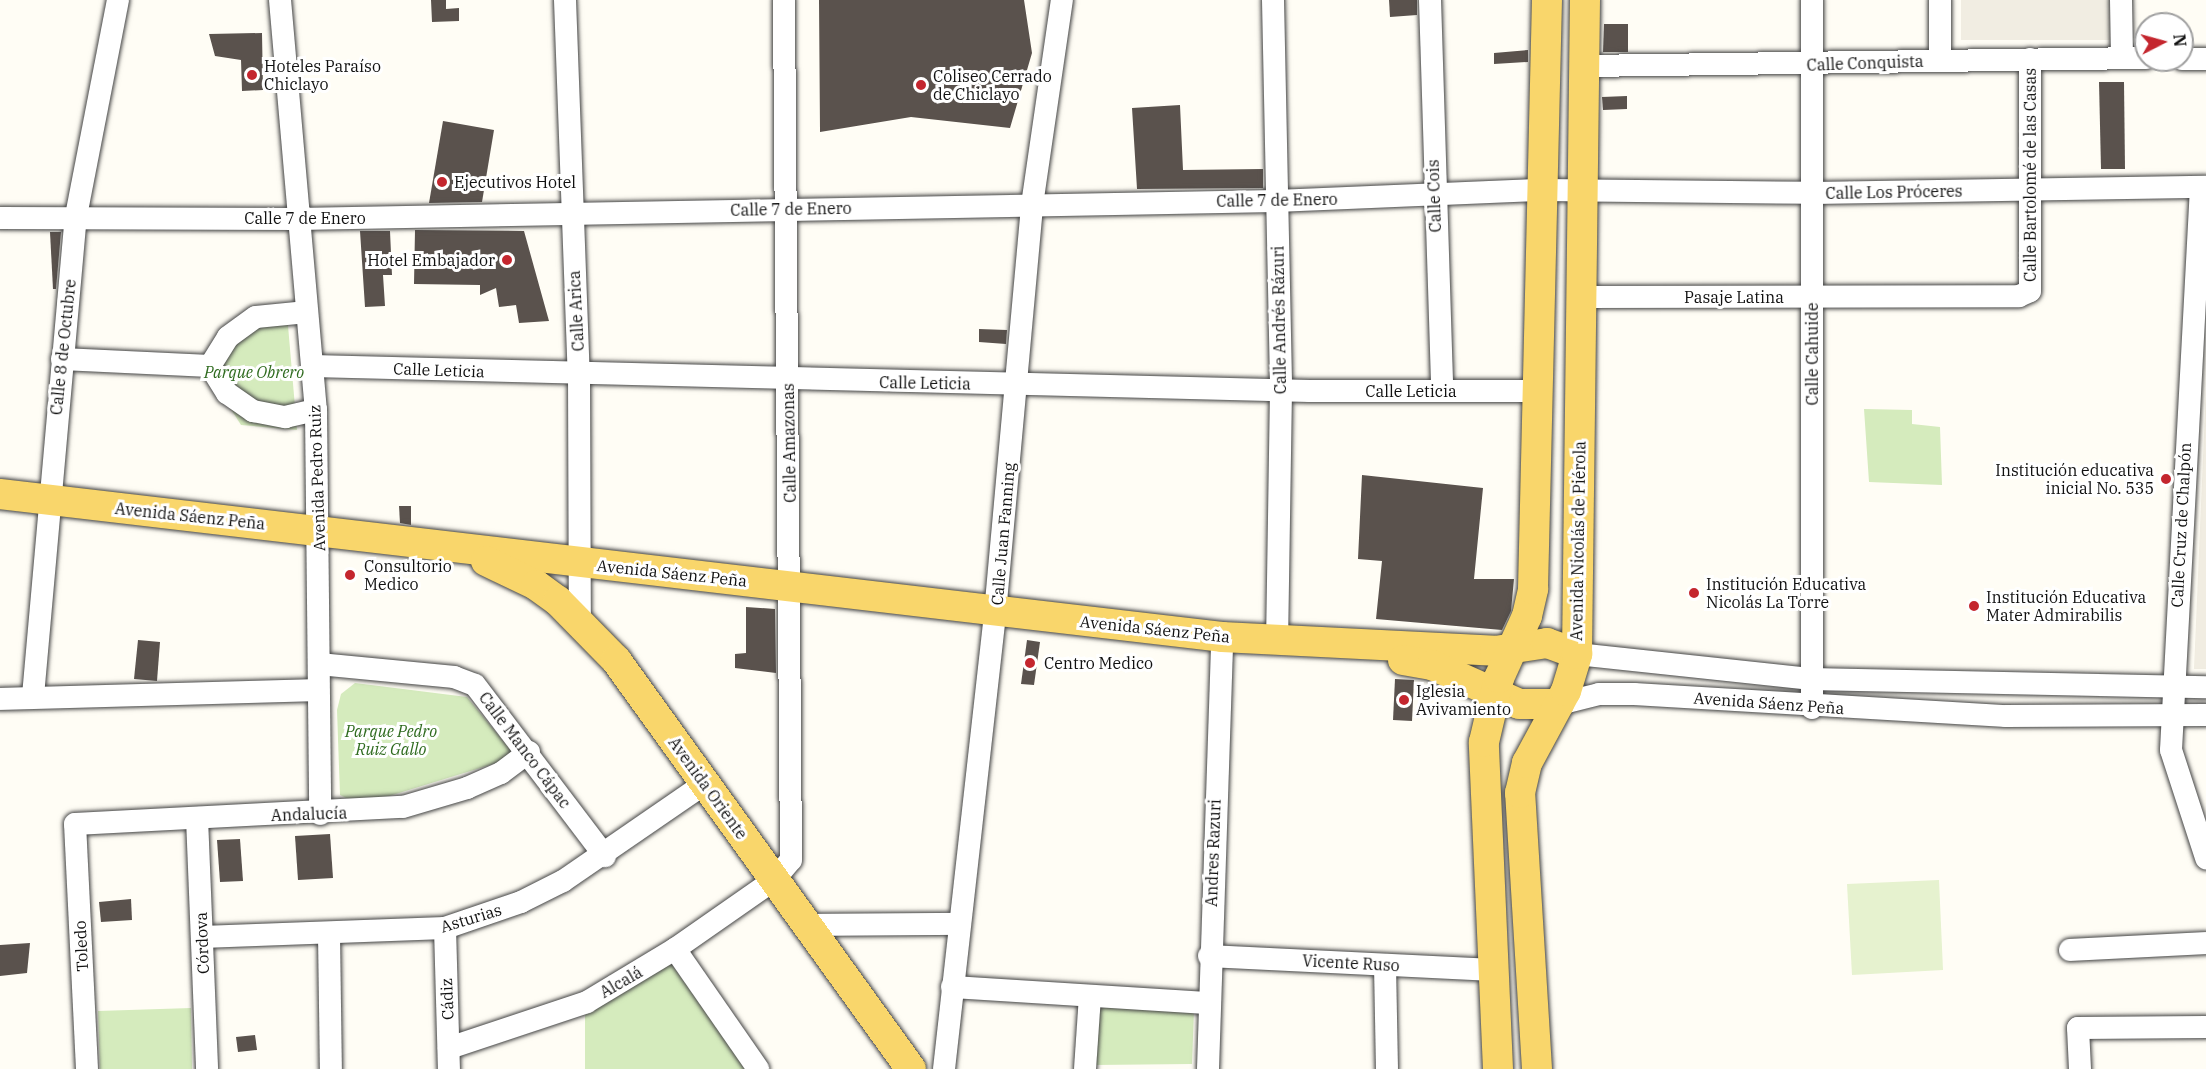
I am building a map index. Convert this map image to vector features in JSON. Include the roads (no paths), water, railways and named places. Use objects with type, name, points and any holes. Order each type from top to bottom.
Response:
[{"type":"main road","points":[[1498,1069],[1484,742],[1495,693],[1514,650],[1533,589],[1547,0]]},
{"type":"main road","name":"Avenida Nicolás de Piérola","points":[[1537,1069],[1521,793],[1534,746],[1559,704],[1576,654],[1585,0]]},
{"type":"main road","name":"Avenida Sáenz Peña","points":[[0,494],[320,531],[464,551],[792,585],[995,613],[1222,637],[1345,645],[1369,642],[1514,650],[1547,643],[1576,654]]},
{"type":"main road","name":"Avenida Oriente","points":[[464,551],[536,585],[580,623],[616,660],[911,1069]]},
{"type":"main road","name":"Avenida Sáenz Peña","points":[[1345,645],[1369,655],[1432,665],[1519,704],[1559,704]]},
{"type":"street","name":"Calle 8 de Octubre","points":[[33,696],[48,500],[76,216],[118,0]]},
{"type":"street","name":"Avenida Pedro Ruiz","points":[[280,0],[316,410],[320,531],[318,690],[320,814]]},
{"type":"street","name":"Calle Arica","points":[[565,0],[571,213],[579,374],[580,623]]},
{"type":"street","name":"Calle Amazonas","points":[[774,879],[791,860],[792,842],[792,585],[787,379],[784,0]]},
{"type":"street","name":"Calle Juan Fanning","points":[[944,1069],[995,613],[1032,205],[1062,0]]},
{"type":"street","name":"Calle Andrés Rázuri","points":[[1273,0],[1281,390],[1277,639]]},
{"type":"street","name":"Calle Cois","points":[[1430,0],[1434,196],[1442,391]]},
{"type":"street","name":"Calle Cahuide","points":[[1812,0],[1810,679],[1812,708]]},
{"type":"street","points":[[1940,0],[1940,60]]},
{"type":"street","points":[[2121,0],[2121,58]]},
{"type":"street","name":"Calle Conquista","points":[[1584,66],[1812,65],[1940,60],[2134,58]]},
{"type":"street","name":"Calle Bartolomé de las Casas","points":[[2030,59],[2030,291]]},
{"type":"street","name":"Calle Los Próceres","points":[[1582,192],[1813,193],[2204,187]]},
{"type":"street","name":"Calle Cruz de Chalpón","points":[[2204,187],[2201,298],[2172,687],[2171,750],[2178,783],[2206,857]]},
{"type":"street","name":"Calle 7 de Enero","points":[[0,218],[76,216],[298,219],[1276,201],[1543,190],[1582,192]]},
{"type":"street","name":"Pasaje Latina","points":[[1581,297],[2019,296],[2030,291]]},
{"type":"street","points":[[210,366],[241,326],[273,312],[307,312]]},
{"type":"street","points":[[62,359],[210,366]]},
{"type":"street","points":[[210,366],[227,393],[254,411],[285,417],[316,410]]},
{"type":"street","name":"Calle Leticia","points":[[312,366],[1017,385],[1281,390],[1538,391]]},
{"type":"street","name":"Andres Razuri","points":[[1208,1069],[1209,956],[1222,637]]},
{"type":"street","name":"Avenida Sáenz Peña","points":[[1576,654],[1810,679],[2206,687]]},
{"type":"street","name":"Calle Manco Cápac","points":[[319,664],[454,677],[476,685],[530,752],[605,856]]},
{"type":"street","points":[[0,699],[33,696],[318,690]]},
{"type":"street","name":"Avenida Sáenz Peña","points":[[1559,704],[1599,694],[1634,694],[1812,708],[2007,716],[2206,715]]},
{"type":"street","name":"Andalucía","points":[[75,824],[369,812],[435,800],[501,773],[530,752]]},
{"type":"street","name":"Asturias","points":[[202,937],[445,928],[521,902],[605,856],[704,784]]},
{"type":"street","name":"Córdova","points":[[197,818],[207,1069]]},
{"type":"street","name":"Toledo","points":[[75,824],[87,1069]]},
{"type":"street","name":"Alcalá","points":[[449,1058],[587,1002],[675,949],[774,879]]},
{"type":"street","points":[[807,925],[960,924]]},
{"type":"street","name":"Cádiz","points":[[445,928],[449,1058]]},
{"type":"street","points":[[329,934],[331,1069]]},
{"type":"street","points":[[2070,950],[2206,943]]},
{"type":"street","points":[[675,949],[758,1069]]},
{"type":"street","name":"Vicente Ruso","points":[[1209,956],[1493,970]]},
{"type":"street","points":[[1385,965],[1387,1069]]},
{"type":"street","points":[[952,987],[1208,1004]]},
{"type":"street","points":[[1085,1069],[1090,996]]},
{"type":"street","points":[[2080,1069],[2078,1028],[2206,1027]]},
{"type":"place","name":"Hoteles Paraíso Chiclayo","points":[[252,75]]},
{"type":"place","name":"Coliseo Cerrado de Chiclayo","points":[[921,85]]},
{"type":"place","name":"Ejecutivos Hotel","points":[[442,182]]},
{"type":"place","name":"Hotel Embajador","points":[[507,260]]},
{"type":"place","name":"Institución educativa inicial No. 535","points":[[2166,479]]},
{"type":"place","name":"Consultorio Medico","points":[[350,575]]},
{"type":"place","name":"Institución Educativa Nicolás La Torre","points":[[1694,593]]},
{"type":"place","name":"Institución Educativa Mater Admirabilis","points":[[1974,606]]},
{"type":"place","name":"Centro Medico","points":[[1030,663]]},
{"type":"place","name":"Iglesia Avivamiento","points":[[1404,700]]},
{"type":"park label","name":"Parque Obrero","points":[[254,372]]},
{"type":"park label","name":"Parque Pedro Ruiz Gallo","points":[[391,740]]}]
